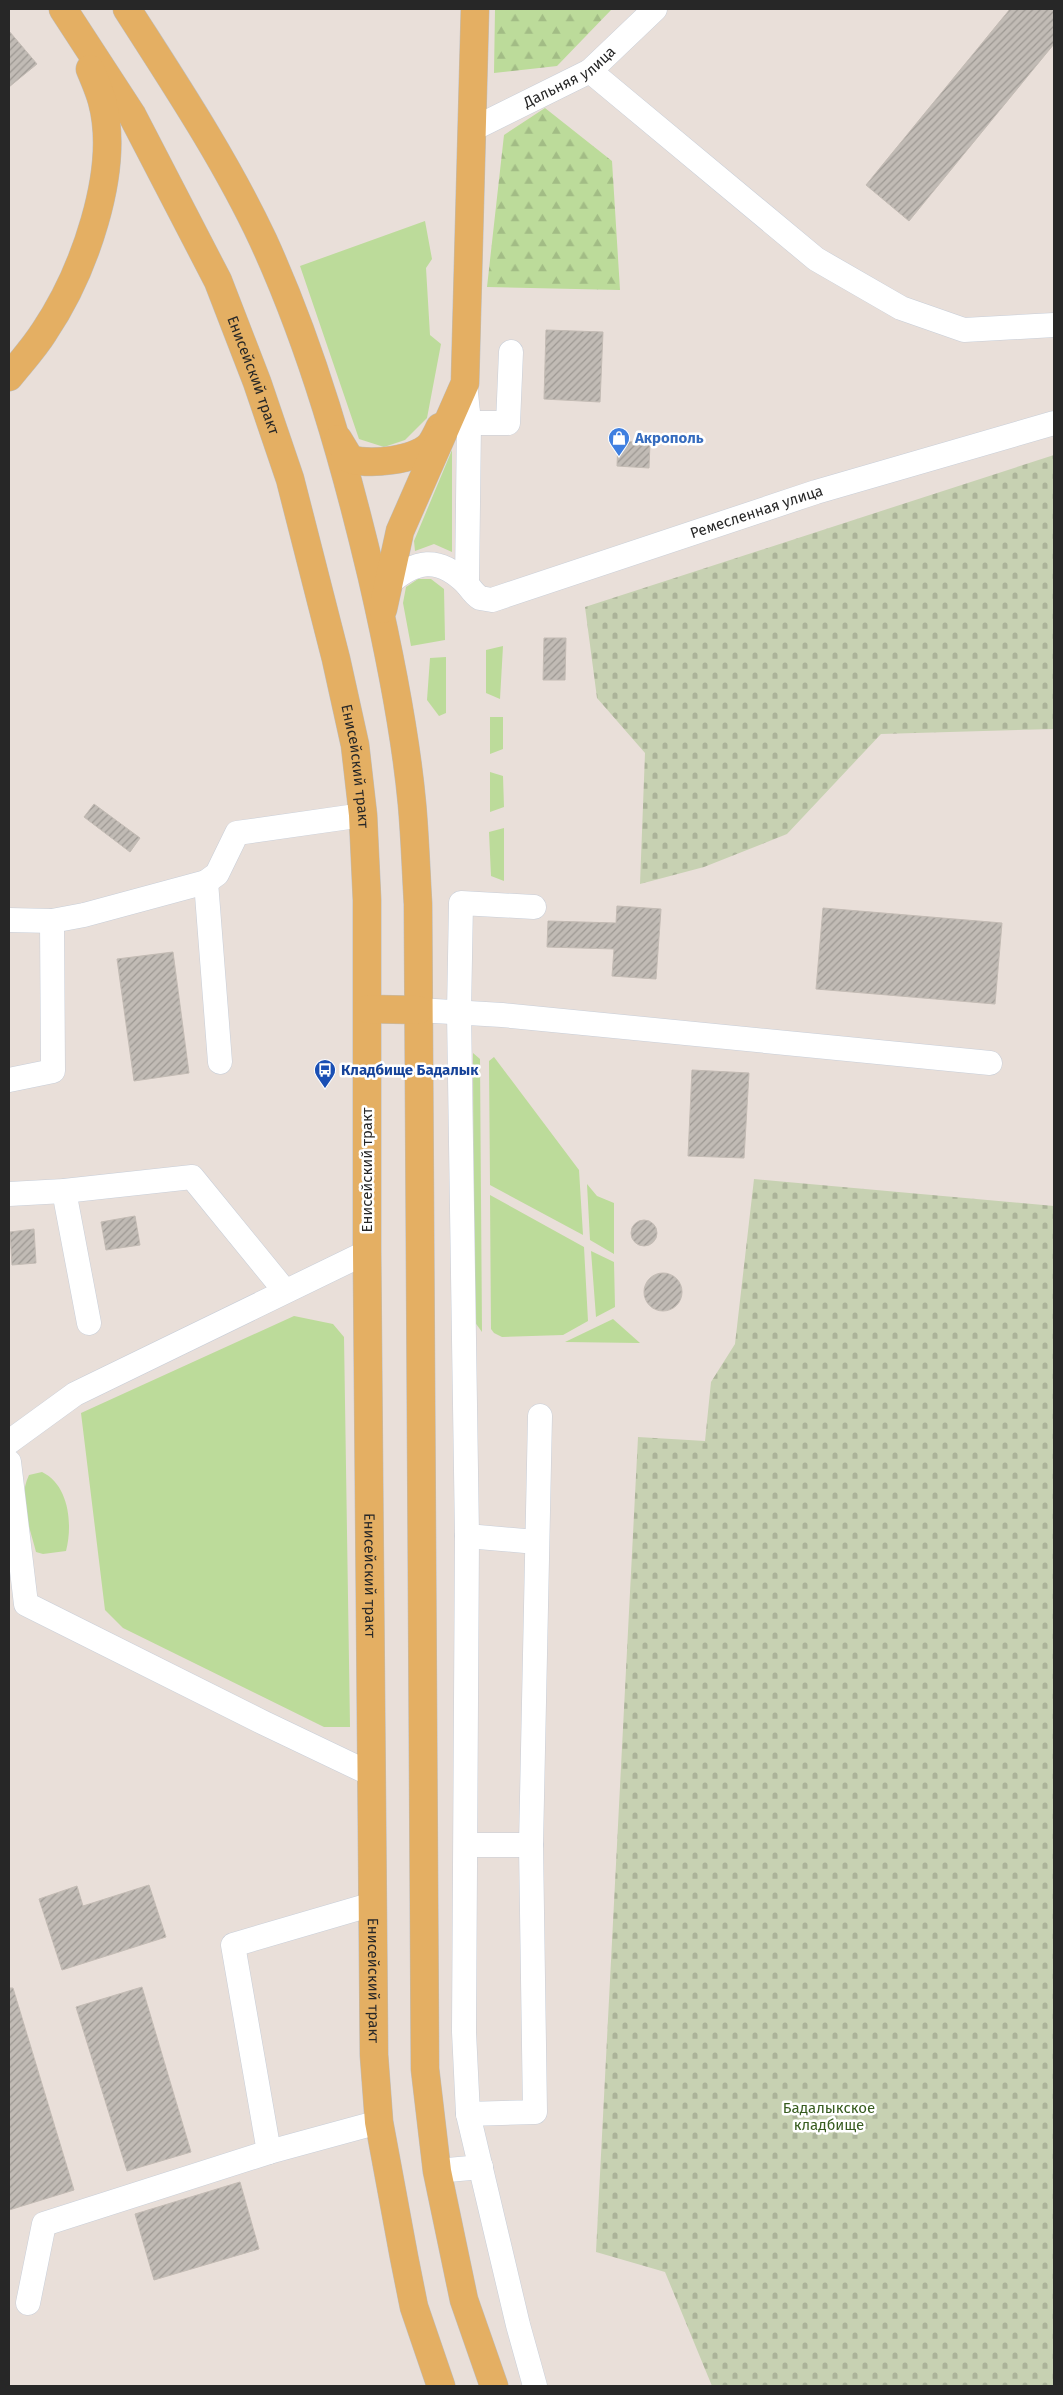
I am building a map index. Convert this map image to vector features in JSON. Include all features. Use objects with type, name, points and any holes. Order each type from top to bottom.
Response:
[{"type":"main road","points":[[127,9],[192,110],[263,241],[291,310],[333,430],[359,520],[382,619],[398,706],[412,802],[418,904],[425,2069],[437,2171],[464,2300],[494,2386]]},
{"type":"main road","points":[[382,619],[387,585],[400,532],[412,499],[431,464],[465,383],[475,9]]},
{"type":"main road","points":[[9,377],[44,333],[69,290],[89,243],[102,186],[107,142],[102,101],[67,15]]},
{"type":"main road","name":"Енисейский тракт","points":[[67,15],[132,115],[218,281],[257,382],[290,479],[336,659],[354,745],[363,814],[367,900],[367,1252],[374,2055],[379,2122],[414,2307],[441,2386]]},
{"type":"main road","points":[[333,430],[350,459],[363,463],[386,462],[408,456],[429,445],[465,383]]},
{"type":"main road","points":[[368,1009],[418,1010]]},
{"type":"street","name":"Дальняя улица","points":[[473,129],[590,71],[654,9]]},
{"type":"street","points":[[590,71],[816,259],[901,308],[964,330],[1054,325]]},
{"type":"street","points":[[469,423],[508,423],[511,352]]},
{"type":"street","points":[[465,383],[469,423],[467,584]]},
{"type":"street","name":"Ремесленная улица","points":[[387,585],[404,570],[432,564],[446,569],[467,584],[480,598],[492,600],[816,492],[1054,423]]},
{"type":"street","points":[[9,920],[52,921],[84,915],[206,882],[218,874],[237,833],[363,814]]},
{"type":"street","points":[[206,882],[220,1062]]},
{"type":"street","points":[[534,907],[461,904],[459,1012],[467,1536],[464,2032],[468,2114],[518,2325],[535,2386]]},
{"type":"street","points":[[9,1080],[53,1071],[52,921]]},
{"type":"street","points":[[418,1010],[459,1012],[990,1063]]},
{"type":"street","points":[[9,1194],[64,1191],[192,1177],[285,1291]]},
{"type":"street","points":[[64,1191],[89,1323]]},
{"type":"street","points":[[9,1442],[75,1394],[367,1252]]},
{"type":"street","points":[[468,2114],[535,2112],[530,1845],[540,1416]]},
{"type":"street","points":[[9,1462],[26,1604],[264,1723],[373,1775]]},
{"type":"street","points":[[467,1536],[536,1542]]},
{"type":"street","points":[[466,1845],[530,1845]]},
{"type":"street","points":[[269,2152],[233,1945],[373,1904]]},
{"type":"street","points":[[28,2303],[44,2224],[269,2152],[379,2122]]},
{"type":"street","points":[[437,2171],[481,2167]]},
{"type":"green space","points":[[495,9],[612,9],[557,66],[494,73]]},
{"type":"green space","points":[[545,108],[612,161],[620,290],[487,287],[504,135]]},
{"type":"green space","points":[[425,221],[432,259],[426,268],[430,335],[441,344],[427,418],[405,440],[384,447],[359,439],[300,266]]},
{"type":"green space","points":[[452,450],[452,552],[434,544],[415,551],[414,541]]},
{"type":"green space","points":[[1054,455],[1054,729],[881,734],[787,834],[704,867],[640,884],[645,753],[597,698],[585,607]]},
{"type":"green space","points":[[418,579],[431,579],[444,589],[445,640],[411,646],[403,603],[406,587]]},
{"type":"green space","points":[[503,646],[500,699],[486,693],[486,650]]},
{"type":"green space","points":[[446,657],[446,713],[439,716],[427,700],[430,658]]},
{"type":"green space","points":[[490,717],[503,717],[503,749],[490,754]]},
{"type":"green space","points":[[490,772],[503,776],[504,807],[490,812]]},
{"type":"green space","points":[[504,828],[504,881],[491,876],[489,832]]},
{"type":"green space","points":[[473,1053],[480,1059],[482,1332],[474,1321]]},
{"type":"green space","points":[[494,1057],[579,1170],[583,1235],[490,1185],[489,1061]]},
{"type":"green space","name":"Бадалыкское кладбище","points":[[754,1179],[1054,1206],[1054,2386],[712,2386],[665,2272],[596,2252],[638,1437],[705,1441],[711,1382],[735,1344]]},
{"type":"green space","points":[[587,1184],[597,1196],[614,1203],[614,1254],[590,1240]]},
{"type":"green space","points":[[490,1195],[584,1247],[588,1321],[563,1335],[502,1337],[494,1333],[491,1329]]},
{"type":"green space","points":[[591,1251],[614,1262],[615,1307],[596,1317]]},
{"type":"green space","points":[[294,1316],[333,1324],[344,1337],[350,1727],[324,1727],[123,1628],[105,1610],[81,1413]]},
{"type":"green space","points":[[613,1319],[640,1343],[565,1342]]},
{"type":"green space","points":[[42,1472],[58,1486],[67,1506],[69,1529],[66,1551],[43,1554],[36,1552],[26,1513],[24,1494],[29,1475]]},
{"type":"building","points":[[1010,9],[1054,9],[1054,44],[909,221],[866,185]]},
{"type":"building","points":[[9,31],[37,64],[9,87]]},
{"type":"building","points":[[546,330],[603,332],[600,402],[544,399]]},
{"type":"building","points":[[618,441],[650,443],[649,468],[617,466]]},
{"type":"building","points":[[544,638],[566,638],[565,680],[543,680]]},
{"type":"building","points":[[94,804],[140,838],[130,852],[84,817]]},
{"type":"building","points":[[617,906],[661,909],[656,979],[612,976],[614,949],[547,947],[548,921],[616,923]]},
{"type":"building","points":[[823,908],[1002,923],[995,1004],[816,989]]},
{"type":"building","points":[[173,952],[189,1073],[134,1081],[117,959]]},
{"type":"building","points":[[692,1070],[749,1073],[744,1158],[688,1156]]},
{"type":"building","points":[[135,1216],[140,1245],[106,1250],[101,1222]]},
{"type":"building","points":[[644,1220],[653,1224],[657,1233],[653,1242],[644,1246],[635,1242],[631,1233],[635,1224]]},
{"type":"building","points":[[34,1229],[36,1263],[12,1265],[10,1232]]},
{"type":"building","points":[[663,1273],[676,1279],[682,1292],[676,1305],[663,1311],[650,1305],[644,1292],[650,1279]]},
{"type":"building","points":[[149,1885],[166,1937],[62,1970],[39,1899],[77,1886],[83,1906]]},
{"type":"building","points":[[142,1987],[191,2152],[127,2171],[76,2007]]},
{"type":"building","points":[[9,1988],[13,1988],[74,2190],[9,2210]]},
{"type":"building","points":[[240,2182],[259,2249],[154,2280],[135,2214]]},
{"type":"place","name":"Акрополь","points":[[619,457]]},
{"type":"place","name":"Кладбище Бадалык","points":[[325,1089]]}]
